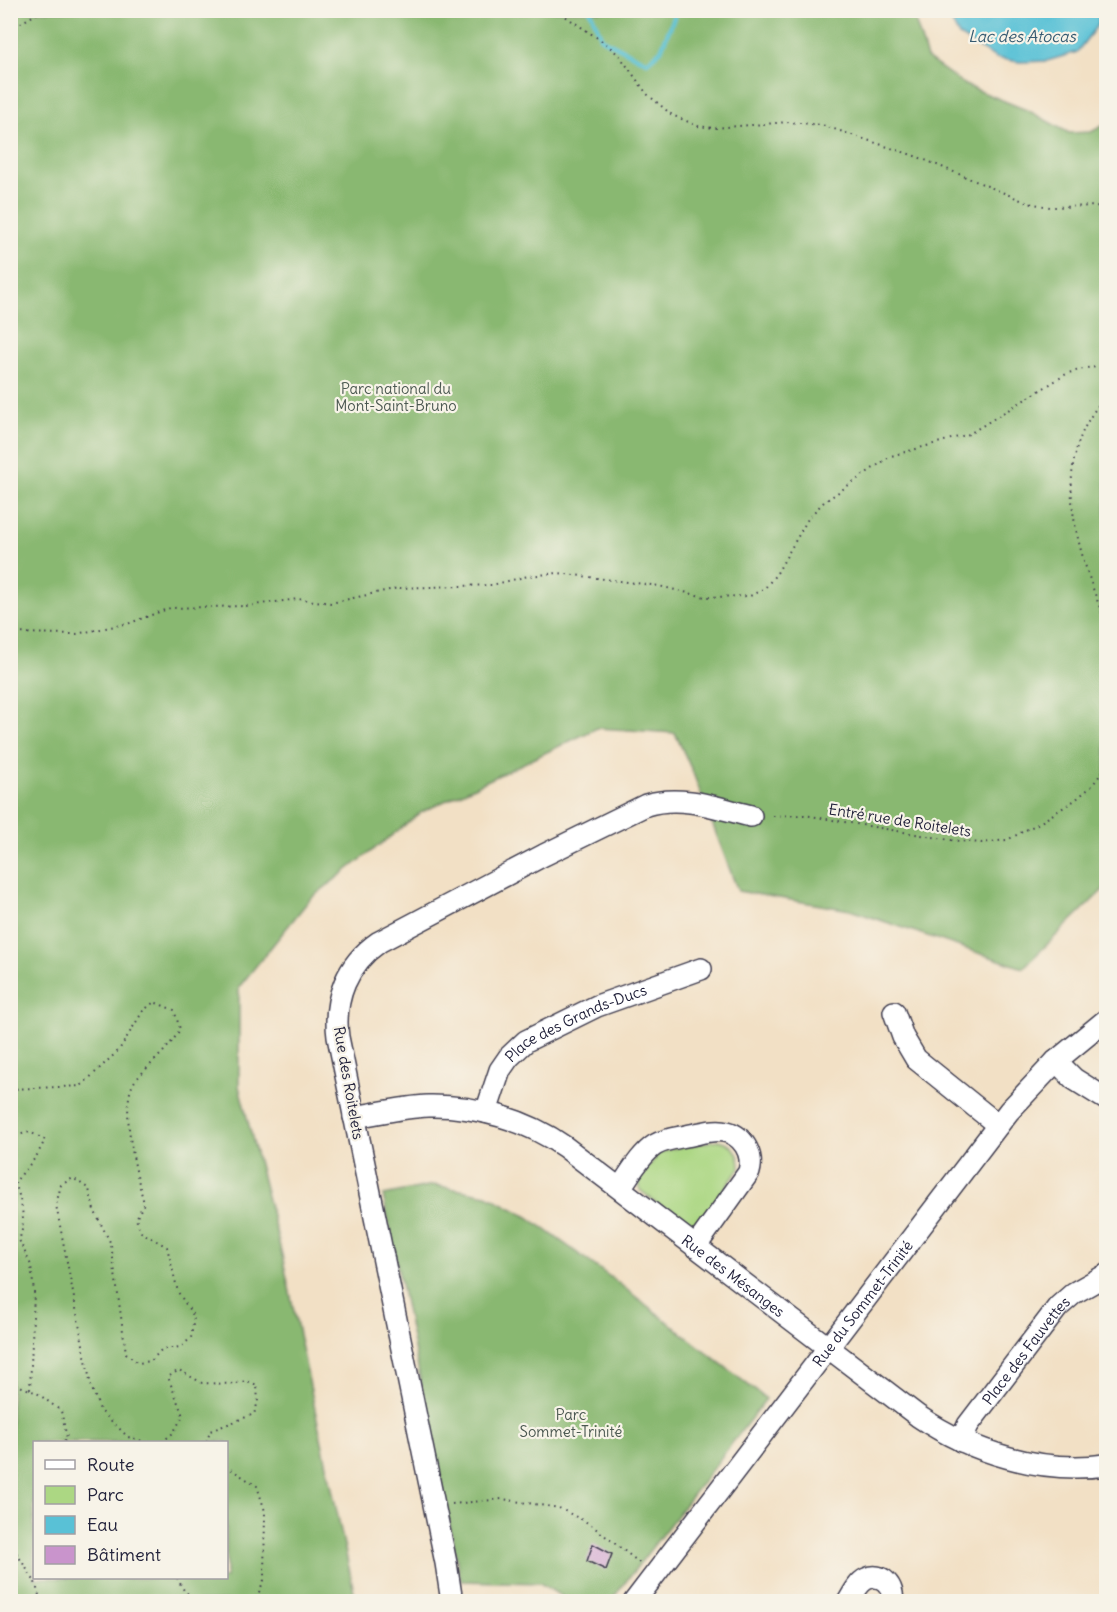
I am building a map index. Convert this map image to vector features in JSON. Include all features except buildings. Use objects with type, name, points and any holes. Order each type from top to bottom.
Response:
[{"type":"street","name":"Rue des Roitelets","points":[[452,1602],[451,1587],[338,1038],[337,1012],[342,987],[360,958],[372,947],[544,855],[646,805],[686,801],[751,816]]},
{"type":"street","name":"Place des Grands-Ducs","points":[[486,1112],[500,1070],[508,1057],[526,1041],[597,1006],[701,969]]},
{"type":"street","points":[[894,1012],[903,1037],[916,1059],[998,1125]]},
{"type":"street","name":"Rue du Sommet-Trinité","points":[[634,1602],[998,1125],[1025,1092],[1056,1061],[1107,1020]]},
{"type":"street","points":[[1056,1061],[1074,1078],[1107,1099]]},
{"type":"street","name":"Rue des Mésanges","points":[[354,1118],[426,1106],[448,1107],[486,1112],[533,1128],[550,1136],[620,1188],[918,1416],[961,1441],[1024,1461],[1078,1467],[1107,1465]]},
{"type":"street","points":[[620,1188],[646,1154],[658,1143],[718,1131],[728,1132],[737,1137],[749,1153],[751,1162],[749,1172],[696,1246]]},
{"type":"street","name":"Place des Fauvettes","points":[[961,1441],[968,1425],[1058,1307],[1074,1293],[1107,1275]]},
{"type":"street","points":[[849,1602],[862,1582],[875,1577],[888,1583],[893,1593],[892,1602]]},
{"type":"path","points":[[10,29],[43,10]]},
{"type":"path","points":[[556,10],[619,56],[647,94],[672,115],[698,126],[714,128],[789,122],[822,125],[918,157],[1028,203],[1050,207],[1107,206]]},
{"type":"path","points":[[10,633],[76,634],[130,623],[170,608],[246,606],[298,599],[331,603],[398,588],[492,585],[528,576],[558,573],[659,586],[705,597],[750,596],[765,588],[777,573],[809,517],[824,502],[891,456],[969,434],[1068,373],[1091,367],[1107,369]]},
{"type":"path","points":[[1107,396],[1079,439],[1073,456],[1071,492],[1072,513],[1090,579],[1107,624]]},
{"type":"path","name":"Entré rue de Roitelets","points":[[773,816],[804,815],[950,840],[981,843],[1007,840],[1041,822],[1074,800],[1091,787],[1107,767]]},
{"type":"path","points":[[10,1089],[81,1086],[119,1050],[142,1011],[154,1002],[174,1010],[180,1029],[173,1043],[133,1084],[127,1111],[144,1203],[136,1220],[141,1232],[167,1247],[178,1292],[194,1317],[191,1338],[180,1347],[162,1349],[151,1361],[138,1363],[126,1353],[111,1244],[94,1210],[89,1189],[73,1178],[61,1185],[56,1205],[91,1386],[100,1410],[128,1437],[140,1441]]},
{"type":"path","points":[[10,1137],[30,1132],[45,1140],[36,1157],[15,1182],[21,1201],[24,1228],[19,1240],[31,1265],[34,1293],[30,1390]]},
{"type":"path","points":[[164,1441],[173,1433],[183,1416],[168,1377],[179,1370],[202,1383],[231,1384],[247,1381],[257,1386],[258,1402],[254,1414],[210,1431],[208,1441]]},
{"type":"path","points":[[10,1382],[38,1393],[61,1411],[67,1438],[65,1441]]},
{"type":"path","points":[[228,1467],[257,1485],[265,1511],[264,1580],[255,1602]]},
{"type":"path","points":[[434,1506],[502,1499],[559,1508],[590,1524],[655,1575]]},
{"type":"path","points":[[10,1543],[33,1579]]},
{"type":"path","points":[[33,1579],[41,1602]]},
{"type":"path","points":[[35,1582],[38,1579]]},
{"type":"path","points":[[178,1579],[184,1592],[202,1602]]},
{"type":"green space","name":"Parc national du Mont-Saint-Bruno","points":[[11,11],[912,11],[927,58],[965,85],[1029,111],[1069,133],[1091,132],[1106,124],[1106,887],[1023,968],[850,910],[738,891],[693,773],[675,733],[597,728],[422,812],[310,899],[239,987],[239,1086],[282,1255],[356,1601],[11,1602]]},
{"type":"green space","points":[[718,1140],[732,1146],[739,1158],[740,1168],[696,1227],[686,1226],[640,1190],[639,1180],[658,1154],[667,1150]]},
{"type":"green space","name":"Parc Sommet-Trinité","points":[[433,1185],[487,1195],[528,1217],[617,1282],[766,1399],[611,1601],[569,1601],[540,1583],[461,1581],[383,1195]]},
{"type":"water","name":"Lac des Atocas","points":[[946,11],[1098,11],[1099,23],[1077,52],[1047,61],[1020,62],[996,58],[959,36]]},
{"type":"waterway","points":[[590,10],[602,39],[647,62],[661,50],[677,10]]}]
